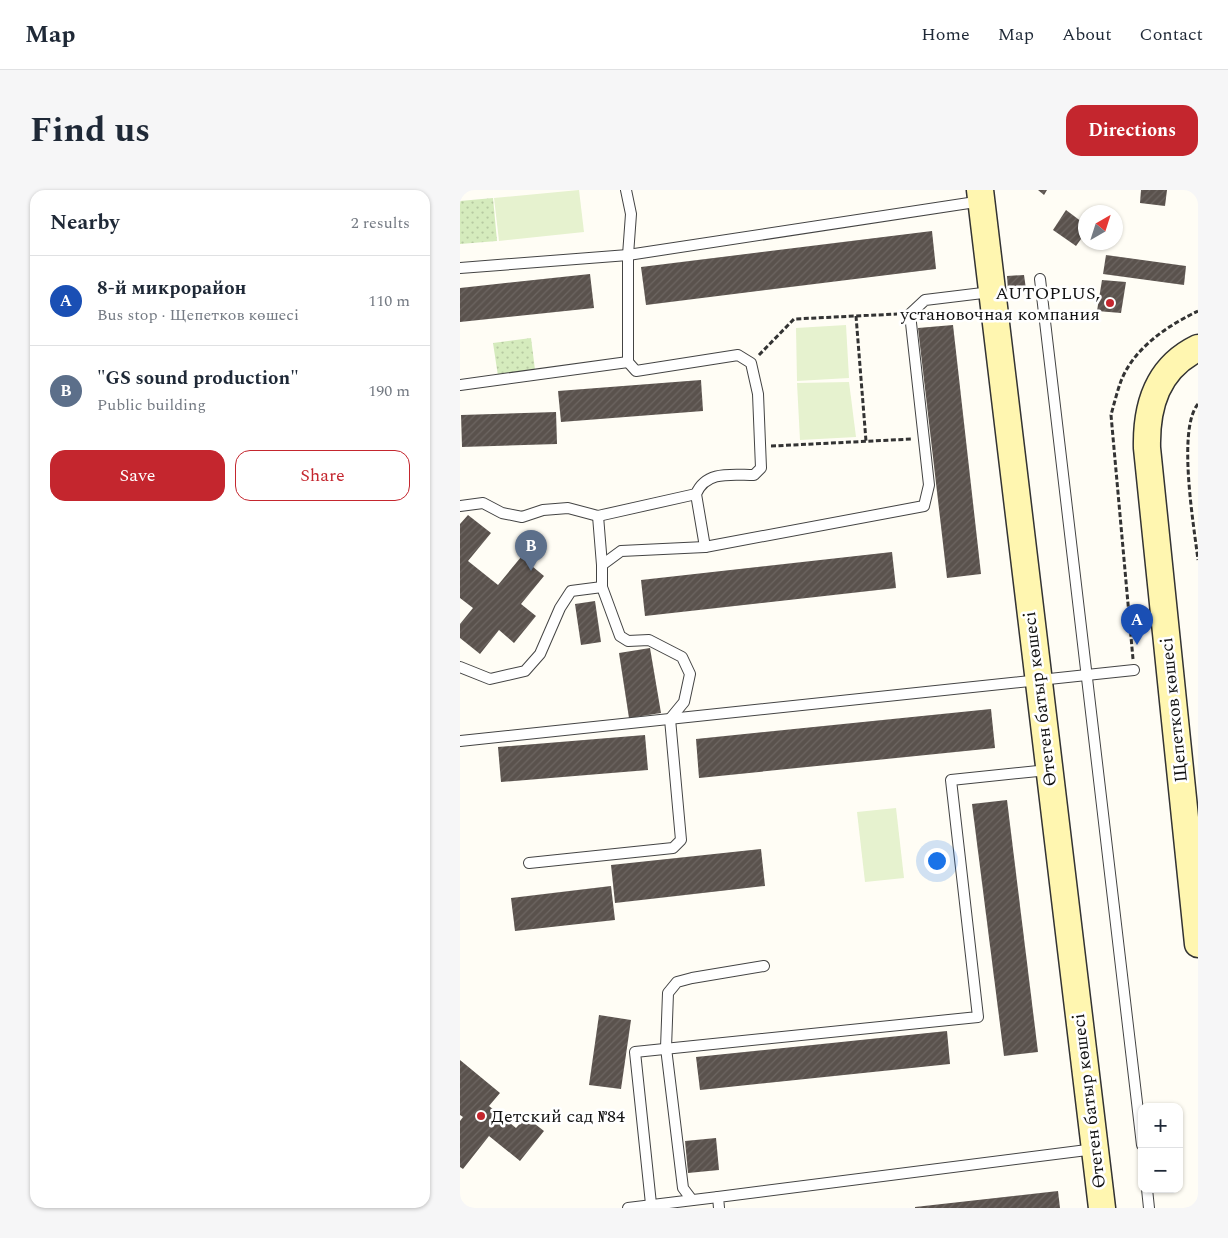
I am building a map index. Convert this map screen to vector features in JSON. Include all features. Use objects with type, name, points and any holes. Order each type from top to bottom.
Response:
[{"type":"street","name":"Өтеген батыр көшесі","points":[[981,195],[1102,1208]]},
{"type":"street","name":"Щепетков көшесі","points":[[1198,348],[1187,353],[1168,369],[1156,388],[1150,406],[1147,427],[1198,944]]},
{"type":"lane","points":[[626,190],[632,214],[628,256],[628,362],[636,371],[738,355],[751,363],[758,394],[761,468],[754,476],[721,475],[707,479],[699,486],[696,494],[705,547]]},
{"type":"lane","points":[[460,268],[628,256],[981,195]]},
{"type":"lane","points":[[1040,279],[1138,1111]]},
{"type":"lane","points":[[602,565],[621,551],[705,547],[924,506],[929,485],[910,314],[925,300],[992,292]]},
{"type":"lane","points":[[460,385],[628,362]]},
{"type":"lane","points":[[460,506],[484,503],[502,513],[522,517],[543,510],[568,508],[598,516],[696,494]]},
{"type":"lane","points":[[529,863],[673,848],[681,840],[670,719],[684,702],[690,674],[682,657],[649,640],[628,641],[620,636],[602,587],[598,516]]},
{"type":"lane","points":[[460,667],[490,679],[525,671],[540,654],[560,608],[571,591],[602,587]]},
{"type":"lane","points":[[460,741],[1134,670]]},
{"type":"lane","points":[[651,1204],[635,1052],[978,1017],[951,780],[1049,770]]},
{"type":"lane","points":[[692,1200],[683,1188],[666,1048],[668,993],[677,982],[764,966]]},
{"type":"lane","points":[[628,1208],[1095,1149]]},
{"type":"lane","points":[[1147,1193],[1149,1208]]},
{"type":"lane","points":[[718,1197],[719,1208]]},
{"type":"path","points":[[751,363],[794,319],[910,314]]},
{"type":"path","points":[[856,316],[866,441]]},
{"type":"path","points":[[1198,404],[1193,410],[1188,432],[1190,487],[1198,560]]},
{"type":"path","points":[[760,447],[923,439]]},
{"type":"green space","points":[[579,190],[584,232],[499,241],[494,198]]},
{"type":"green space","points":[[493,198],[497,241],[460,244],[460,201]]},
{"type":"green space","points":[[846,325],[849,378],[797,381],[796,328]]},
{"type":"green space","points":[[531,338],[535,370],[498,376],[493,343]]},
{"type":"green space","points":[[849,382],[856,437],[800,440],[797,383]]},
{"type":"green space","points":[[896,808],[904,878],[865,882],[857,812]]},
{"type":"building","points":[[1038,190],[1047,190],[1044,195]]},
{"type":"building","points":[[1141,190],[1167,190],[1165,206],[1140,203]]},
{"type":"building","points":[[1066,210],[1078,219],[1078,243],[1076,246],[1053,230]]},
{"type":"building","points":[[932,231],[936,269],[646,305],[641,267]]},
{"type":"building","points":[[1106,255],[1186,266],[1184,285],[1103,274]]},
{"type":"building","points":[[590,274],[594,308],[460,322],[460,288]]},
{"type":"building","points":[[1024,275],[1026,289],[1008,290],[1007,276]]},
{"type":"building","name":"AUTOPLUS, установочная компания","points":[[1102,280],[1126,282],[1121,313],[1097,311]]},
{"type":"building","points":[[953,325],[981,574],[947,578],[918,328]]},
{"type":"building","points":[[701,380],[703,411],[561,422],[558,391]]},
{"type":"building","points":[[556,412],[557,444],[462,447],[461,415]]},
{"type":"building","points":[[468,515],[491,533],[468,561],[498,585],[521,557],[544,576],[521,604],[536,616],[514,643],[499,630],[480,654],[460,638],[460,624],[473,608],[460,598],[460,524]]},
{"type":"building","points":[[892,552],[896,588],[645,616],[641,580]]},
{"type":"building","points":[[595,601],[601,642],[581,645],[575,604]]},
{"type":"building","points":[[650,648],[661,713],[629,718],[619,653]]},
{"type":"building","points":[[991,709],[995,748],[699,778],[696,739]]},
{"type":"building","points":[[645,735],[648,770],[501,782],[498,747]]},
{"type":"building","points":[[1007,800],[1038,1052],[1004,1056],[972,804]]},
{"type":"building","points":[[761,849],[765,886],[615,903],[611,865]]},
{"type":"building","points":[[611,886],[615,920],[515,931],[511,898]]},
{"type":"building","points":[[599,1015],[631,1020],[621,1089],[589,1085]]},
{"type":"building","points":[[947,1031],[950,1064],[700,1090],[696,1057]]},
{"type":"building","name":"Детский сад №84","points":[[460,1060],[500,1093],[489,1106],[516,1128],[526,1117],[544,1131],[520,1161],[489,1136],[463,1169],[460,1167],[460,1121],[463,1117],[460,1115]]},
{"type":"building","points":[[716,1138],[719,1170],[688,1173],[685,1141]]},
{"type":"building","points":[[1058,1191],[1060,1208],[915,1208],[915,1207]]},
{"type":"place","name":"AUTOPLUS, установочная компания","points":[[1110,303]]},
{"type":"place","name":"\"GS sound production\"","points":[[531,571]]},
{"type":"place","name":"8-й микрорайон","points":[[1137,645]]},
{"type":"place","name":"Детский сад №84","points":[[481,1116]]}]
